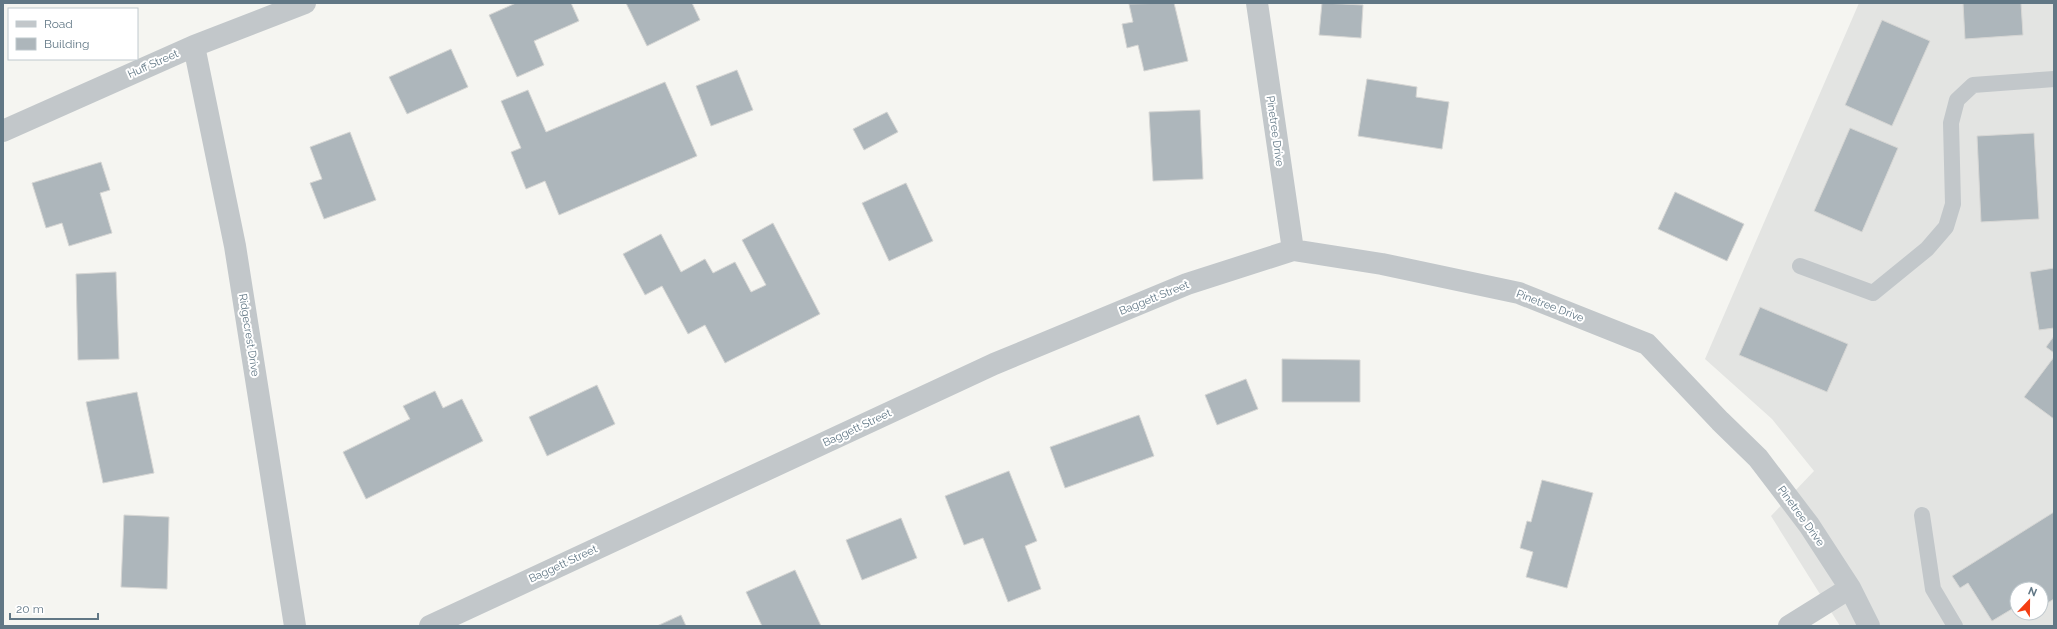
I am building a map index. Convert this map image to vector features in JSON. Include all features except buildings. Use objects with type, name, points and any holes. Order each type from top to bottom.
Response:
[{"type":"street","name":"Huff Street","points":[[3,131],[194,46],[305,3]]},
{"type":"street","name":"Pinetree Drive","points":[[1257,3],[1293,250],[1382,264],[1519,293],[1647,344],[1720,421],[1758,458],[1809,525],[1850,588],[1869,626]]},
{"type":"street","name":"Ridgecrest Drive","points":[[194,46],[235,246],[294,626]]},
{"type":"street","name":"Baggett Street","points":[[430,626],[994,364],[1187,284],[1293,250]]},
{"type":"street","points":[[1790,626],[1850,588]]},
{"type":"lane","points":[[1800,266],[1872,294],[1927,249],[1946,227],[1953,204],[1951,123],[1957,100],[1973,85],[2054,79]]},
{"type":"lane","points":[[1922,515],[1933,589],[1955,626]]},
{"type":"shaded area","points":[[1859,3],[2054,3],[2054,626],[1840,626],[1771,516],[1814,471],[1772,419],[1705,359]]}]
